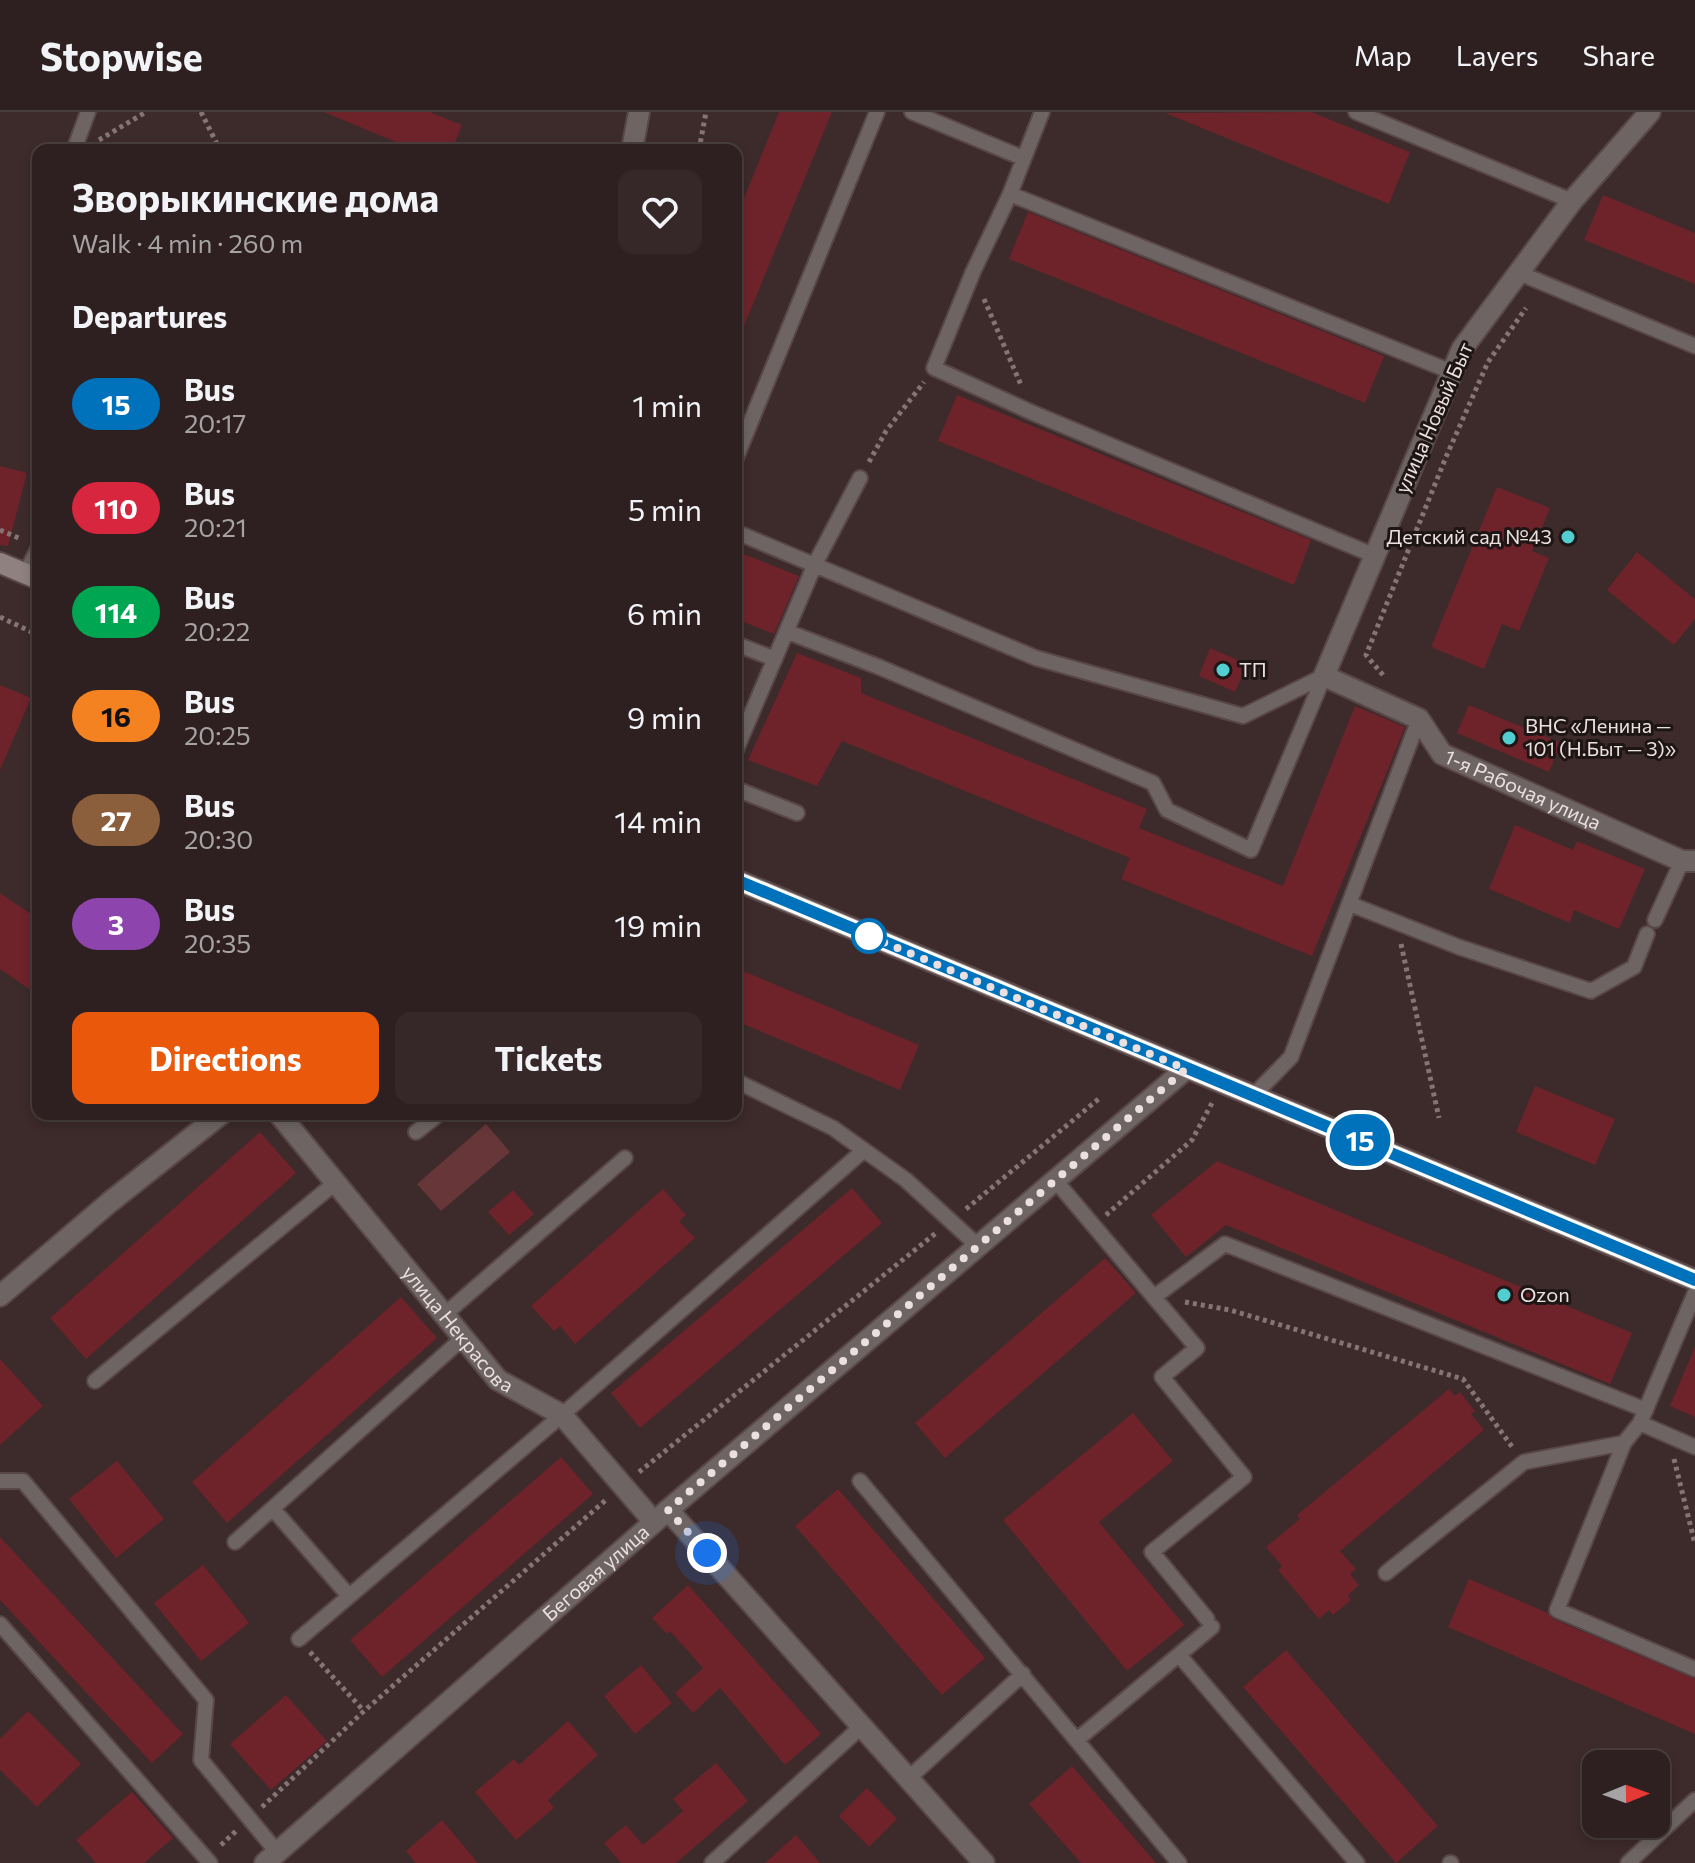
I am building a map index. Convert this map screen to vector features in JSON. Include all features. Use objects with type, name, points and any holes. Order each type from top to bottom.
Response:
[{"type":"main road","points":[[0,563],[32,576]]},
{"type":"main road","points":[[742,883],[1695,1280]]},
{"type":"street","points":[[633,144],[639,112]]},
{"type":"street","name":"улица Новый Быт","points":[[1324,676],[1462,349],[1572,201],[1650,112]]},
{"type":"street","points":[[1324,676],[1419,719]]},
{"type":"street","name":"1-я Рабочая улица","points":[[1419,719],[1442,754],[1688,861]]},
{"type":"street","name":"Беговая улица","points":[[271,1858],[661,1516],[1186,1069]]},
{"type":"street","points":[[0,1296],[110,1202],[213,1120]]},
{"type":"street","name":"улица Некрасова","points":[[284,1120],[498,1380],[562,1415],[862,1726],[984,1863]]},
{"type":"lane","points":[[76,144],[88,112]]},
{"type":"lane","points":[[742,443],[877,112]]},
{"type":"lane","points":[[912,112],[1023,158]]},
{"type":"lane","points":[[1042,112],[934,368],[1033,413],[1373,555]]},
{"type":"lane","points":[[1356,112],[1572,201]]},
{"type":"lane","points":[[1010,194],[1452,372]]},
{"type":"lane","points":[[1519,273],[1695,346]]},
{"type":"lane","points":[[742,736],[815,564],[860,478]]},
{"type":"lane","points":[[742,534],[1036,658],[1243,716],[1324,676]]},
{"type":"lane","points":[[788,632],[879,667],[1153,783],[1167,810],[1251,850],[1324,676]]},
{"type":"lane","points":[[742,646],[775,659]]},
{"type":"lane","points":[[1253,1096],[1291,1057],[1419,719]]},
{"type":"lane","points":[[742,791],[797,813]]},
{"type":"lane","points":[[1655,920],[1688,861]]},
{"type":"lane","points":[[1350,904],[1459,947],[1591,991],[1634,967],[1647,934]]},
{"type":"lane","points":[[742,1084],[833,1128],[906,1180],[978,1246]]},
{"type":"lane","points":[[416,1132],[431,1120]]},
{"type":"lane","points":[[299,1639],[562,1415],[864,1150]]},
{"type":"lane","points":[[444,1315],[625,1158]]},
{"type":"lane","points":[[1055,1180],[1197,1348],[1162,1377],[1244,1477],[1152,1552],[1209,1623],[1179,1655],[1078,1739]]},
{"type":"lane","points":[[95,1381],[335,1183]]},
{"type":"lane","points":[[1154,1297],[1225,1244],[1643,1417],[1668,1435],[1695,1447]]},
{"type":"lane","points":[[1695,1293],[1643,1417],[1624,1443],[1557,1610],[1695,1669]]},
{"type":"lane","points":[[235,1542],[463,1338]]},
{"type":"lane","points":[[1386,1573],[1524,1462],[1624,1443]]},
{"type":"lane","points":[[0,1481],[23,1481],[206,1700],[201,1760],[271,1858]]},
{"type":"lane","points":[[860,1481],[1179,1863]]},
{"type":"lane","points":[[273,1509],[349,1596]]},
{"type":"lane","points":[[0,1624],[210,1863]]},
{"type":"lane","points":[[1179,1655],[1357,1863]]},
{"type":"lane","points":[[909,1778],[1023,1674]]},
{"type":"lane","points":[[712,1863],[862,1726]]},
{"type":"lane","points":[[1628,1863],[1695,1800]]},
{"type":"path","points":[[94,142],[146,112]]},
{"type":"path","points":[[201,112],[217,144]]},
{"type":"path","points":[[700,144],[706,112]]},
{"type":"path","points":[[973,272],[1033,413]]},
{"type":"path","points":[[1384,676],[1366,655],[1394,584],[1488,362],[1543,283]]},
{"type":"path","points":[[860,478],[886,431],[934,368]]},
{"type":"path","points":[[0,617],[32,632]]},
{"type":"path","points":[[1395,920],[1439,1118]]},
{"type":"path","points":[[1094,1226],[1192,1140],[1212,1103]]},
{"type":"path","points":[[1154,1297],[1230,1310],[1463,1379],[1524,1462]]},
{"type":"path","points":[[1668,1435],[1695,1544]]},
{"type":"path","points":[[299,1639],[364,1711]]},
{"type":"shaded area","points":[[486,1124],[510,1152],[441,1211],[417,1184]]},
{"type":"building","points":[[324,112],[430,112],[462,125],[454,144],[401,144]]},
{"type":"building","points":[[779,112],[832,112],[742,331],[742,203]]},
{"type":"building","points":[[1311,112],[1410,152],[1389,204],[1165,113]]},
{"type":"building","points":[[1603,195],[1695,233],[1695,284],[1584,240]]},
{"type":"building","points":[[1028,212],[1384,356],[1365,403],[1009,259]]},
{"type":"building","points":[[957,395],[1311,540],[1294,585],[938,441]]},
{"type":"building","points":[[0,466],[27,473],[8,546],[0,545]]},
{"type":"building","points":[[1497,487],[1550,508],[1532,551],[1549,558],[1519,631],[1502,624],[1484,669],[1431,647]]},
{"type":"building","points":[[1637,552],[1695,599],[1695,619],[1674,645],[1607,590]]},
{"type":"building","points":[[742,553],[799,576],[774,634],[742,621]]},
{"type":"building","name":"ТП","points":[[1210,648],[1247,664],[1235,692],[1199,676]]},
{"type":"building","points":[[797,653],[861,678],[861,693],[1147,809],[1139,828],[1283,886],[1355,706],[1405,727],[1312,956],[1121,879],[1130,858],[842,741],[817,786],[748,760]]},
{"type":"building","points":[[0,685],[31,698],[0,770]]},
{"type":"building","name":"ВНС «Ленина — 101 (Н.Быт — 3)»","points":[[1469,705],[1561,743],[1549,772],[1457,733]]},
{"type":"building","points":[[1515,825],[1573,850],[1577,841],[1645,869],[1619,929],[1574,910],[1570,923],[1489,889]]},
{"type":"building","points":[[0,893],[32,915],[32,991],[0,969]]},
{"type":"building","points":[[742,971],[919,1045],[900,1090],[742,1024]]},
{"type":"building","points":[[1535,1086],[1615,1119],[1595,1165],[1516,1132]]},
{"type":"building","points":[[260,1132],[296,1173],[86,1359],[50,1318]]},
{"type":"building","points":[[1217,1161],[1632,1333],[1610,1384],[1226,1225],[1186,1257],[1151,1215]]},
{"type":"building","points":[[852,1188],[882,1223],[640,1428],[611,1393]]},
{"type":"building","points":[[663,1189],[686,1215],[679,1221],[695,1238],[575,1344],[560,1326],[554,1331],[531,1306]]},
{"type":"building","points":[[513,1190],[534,1214],[509,1235],[488,1212]]},
{"type":"building","points":[[1105,1258],[1136,1293],[945,1458],[915,1423]]},
{"type":"building","points":[[401,1297],[437,1338],[227,1523],[192,1482]]},
{"type":"building","points":[[1695,1347],[1695,1417],[1670,1406]]},
{"type":"building","points":[[0,1359],[43,1406],[0,1445]]},
{"type":"building","points":[[1449,1389],[1455,1396],[1460,1392],[1475,1411],[1471,1414],[1484,1430],[1340,1551],[1356,1569],[1350,1574],[1359,1585],[1348,1595],[1351,1600],[1333,1615],[1329,1610],[1319,1619],[1278,1570],[1282,1566],[1266,1547],[1300,1519],[1297,1515]]},
{"type":"building","points":[[1133,1413],[1173,1461],[1099,1522],[1184,1625],[1127,1671],[1003,1520]]},
{"type":"building","points":[[561,1457],[593,1494],[382,1677],[350,1640]]},
{"type":"building","points":[[117,1461],[164,1519],[116,1558],[69,1499]]},
{"type":"building","points":[[838,1489],[985,1658],[942,1695],[795,1526]]},
{"type":"building","points":[[0,1537],[183,1734],[152,1763],[0,1600]]},
{"type":"building","points":[[203,1565],[249,1623],[201,1661],[154,1603]]},
{"type":"building","points":[[1469,1579],[1548,1613],[1553,1619],[1695,1679],[1695,1734],[1448,1627]]},
{"type":"building","points":[[688,1585],[821,1734],[785,1765],[720,1688],[693,1713],[675,1693],[703,1668],[670,1631],[667,1634],[652,1618]]},
{"type":"building","points":[[1286,1650],[1438,1826],[1396,1863],[1243,1687]]},
{"type":"building","points":[[641,1665],[672,1703],[635,1734],[604,1696]]},
{"type":"building","points":[[286,1695],[327,1741],[271,1790],[230,1744]]},
{"type":"building","points":[[28,1711],[81,1764],[37,1807],[0,1770],[0,1739]]},
{"type":"building","points":[[568,1721],[598,1755],[548,1800],[554,1808],[516,1840],[475,1792],[514,1759],[519,1765]]},
{"type":"building","points":[[716,1763],[748,1801],[676,1863],[621,1863],[604,1843],[626,1825],[643,1845],[683,1811],[673,1799]]},
{"type":"building","points":[[1072,1766],[1156,1863],[1081,1863],[1029,1804]]},
{"type":"building","points":[[867,1788],[897,1819],[869,1847],[839,1816]]},
{"type":"building","points":[[132,1792],[173,1838],[144,1863],[96,1863],[76,1840]]},
{"type":"building","points":[[442,1820],[478,1863],[416,1863],[406,1851]]},
{"type":"building","points":[[796,1835],[820,1863],[765,1863]]},
{"type":"bus line","name":"15","points":[[742,883],[1695,1280]]},
{"type":"place","name":"Детский сад №43","points":[[1568,537]]},
{"type":"place","name":"ТП","points":[[1223,670]]},
{"type":"place","name":"ВНС «Ленина — 101 (Н.Быт — 3)»","points":[[1509,738]]},
{"type":"place","name":"Ozon","points":[[1504,1295]]},
{"type":"route","points":[[707,1553],[668,1510],[1186,1069],[869,936]]}]
